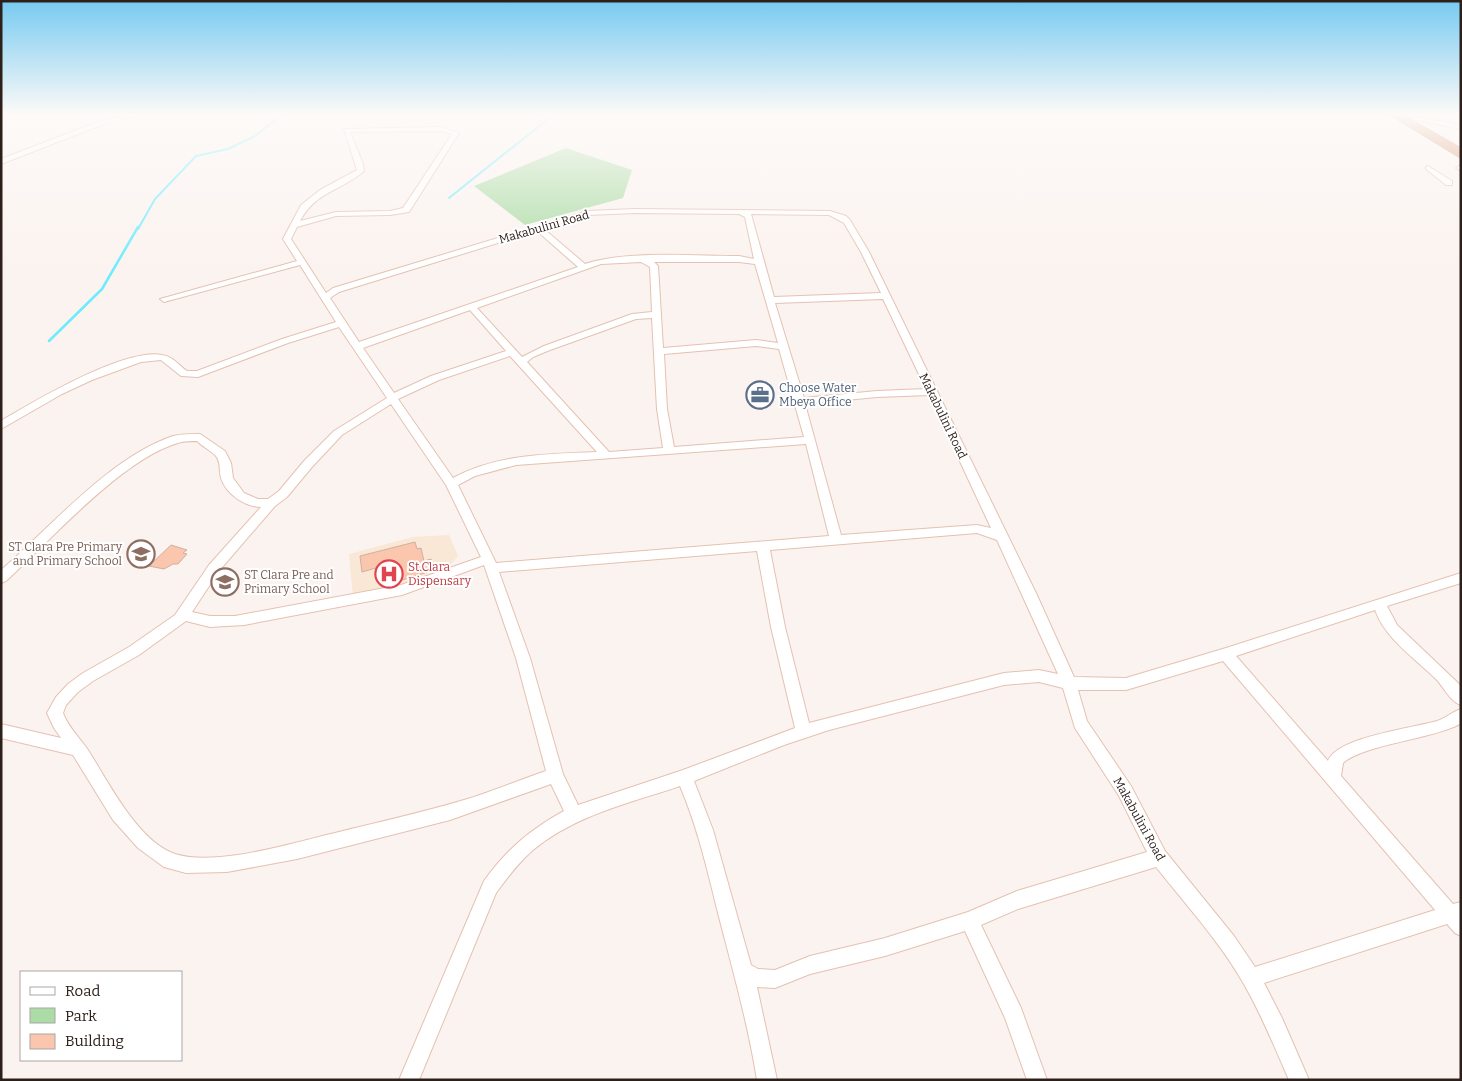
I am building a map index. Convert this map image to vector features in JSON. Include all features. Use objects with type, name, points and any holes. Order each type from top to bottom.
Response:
[{"type":"street","points":[[360,165],[360,171],[323,192],[307,204],[300,212],[296,225],[287,239],[324,298],[451,484],[489,563],[523,658],[556,775],[574,814]]},
{"type":"street","points":[[296,225],[336,214],[390,213],[406,210],[435,165]]},
{"type":"street","points":[[1428,168],[1449,183]]},
{"type":"street","name":"Makabulini Road","points":[[324,298],[331,292],[342,288],[575,215],[602,212],[821,212],[843,218],[865,252],[1002,537],[1069,683],[1080,723],[1125,791],[1159,857],[1227,943],[1251,978],[1275,1025],[1298,1080]]},
{"type":"street","points":[[740,212],[750,219],[759,262],[836,540]]},
{"type":"street","points":[[538,228],[582,267]]},
{"type":"street","points":[[641,259],[650,262],[654,266],[662,409],[669,451]]},
{"type":"street","points":[[358,346],[582,267],[611,260],[739,259],[759,262]]},
{"type":"street","points":[[164,299],[302,262]]},
{"type":"street","points":[[771,300],[885,296]]},
{"type":"street","points":[[472,307],[606,456]]},
{"type":"street","points":[[521,362],[530,355],[547,348],[635,316],[656,315]]},
{"type":"street","points":[[1,426],[74,384],[134,361],[164,357],[181,373],[191,375],[211,370],[298,336],[342,323]]},
{"type":"street","points":[[660,351],[756,343],[782,346]]},
{"type":"street","points":[[512,352],[412,387],[338,434],[313,458],[283,494],[270,503],[204,580],[184,614],[174,624],[88,677],[61,700],[55,713],[59,723],[82,754],[107,797],[145,844],[160,856],[172,862],[195,865],[256,860],[290,852],[447,812],[556,775]]},
{"type":"street","points":[[798,402],[877,394],[932,392]]},
{"type":"street","points":[[1,578],[110,478],[152,450],[182,438],[200,437],[207,445],[219,452],[225,464],[227,479],[240,496],[257,503],[270,503]]},
{"type":"street","points":[[451,484],[470,473],[496,465],[554,458],[810,441]]},
{"type":"street","points":[[184,614],[196,620],[208,622],[229,622],[253,618],[402,590],[489,563],[763,547],[977,529],[988,530],[1002,537]]},
{"type":"street","points":[[763,547],[778,627],[803,731]]},
{"type":"street","points":[[410,1080],[490,887],[506,865],[527,844],[552,826],[574,814],[684,778],[803,731],[829,723],[1004,679],[1038,676],[1069,683],[1110,686],[1126,684],[1226,654],[1461,578]]},
{"type":"street","points":[[1379,603],[1382,615],[1392,628],[1460,695]]},
{"type":"street","points":[[1226,654],[1332,778],[1457,917],[1251,978]]},
{"type":"street","points":[[1332,778],[1336,760],[1341,755],[1388,738],[1440,726],[1457,719],[1461,715]]},
{"type":"street","points":[[1,731],[64,744],[78,749]]},
{"type":"street","points":[[684,778],[695,801],[712,852],[744,971],[767,1080]]},
{"type":"street","points":[[744,971],[757,978],[775,979],[810,965],[868,951],[969,921],[1026,897],[1159,857]]},
{"type":"street","points":[[969,921],[1014,1015],[1037,1080]]},
{"type":"shaded area","name":"St.Clara Dispensary","points":[[449,535],[458,556],[451,564],[401,585],[353,598],[349,554],[413,537]]},
{"type":"green space","points":[[524,165],[618,165],[632,170],[623,198],[525,225],[474,186]]},
{"type":"building","points":[[415,542],[417,549],[421,548],[424,561],[431,559],[434,570],[402,580],[397,562],[362,572],[360,556]]},
{"type":"building","points":[[171,545],[187,550],[183,553],[187,554],[178,564],[173,564],[164,569],[149,566]]},
{"type":"waterway","points":[[138,229],[155,199],[187,165]]},
{"type":"waterway","points":[[449,198],[490,165]]},
{"type":"waterway","points":[[49,341],[102,289],[138,227]]},
{"type":"place","name":"Choose Water Mbeya Office","points":[[760,395]]},
{"type":"place","name":"ST Clara Pre Primary and Primary School","points":[[141,554]]},
{"type":"place","name":"St.Clara Dispensary","points":[[389,574]]},
{"type":"place","name":"ST Clara Pre and Primary School","points":[[225,582]]}]
